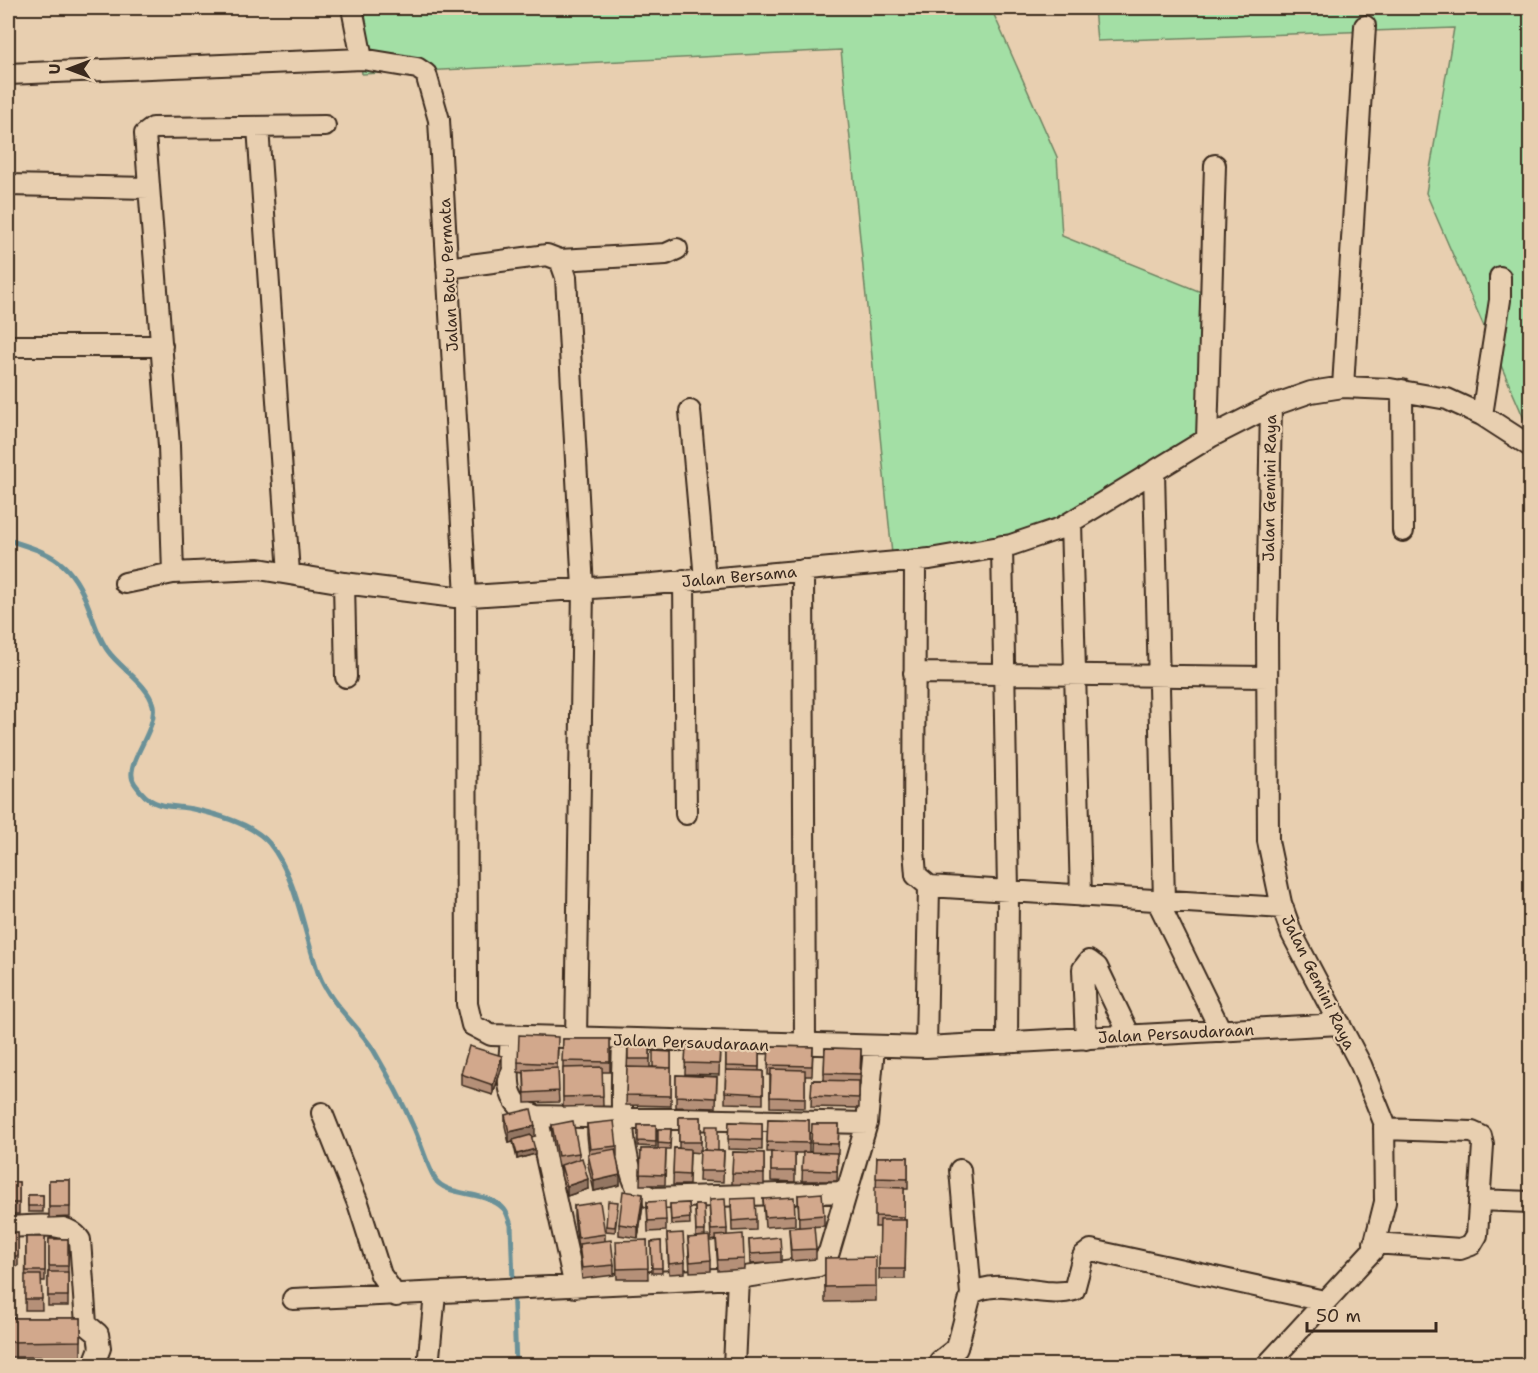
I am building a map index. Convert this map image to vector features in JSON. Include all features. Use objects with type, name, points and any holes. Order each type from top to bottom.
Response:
[{"type":"street","points":[[8,74],[362,59],[352,8]]},
{"type":"street","points":[[1343,387],[1365,26]]},
{"type":"street","name":"Jalan Batu Permata","points":[[362,59],[417,68],[426,74],[439,120],[466,596]]},
{"type":"street","points":[[172,573],[171,483],[145,135],[148,130],[325,126]]},
{"type":"street","points":[[258,127],[289,573]]},
{"type":"street","points":[[1207,439],[1215,165]]},
{"type":"street","points":[[8,185],[149,188]]},
{"type":"street","points":[[447,268],[548,255],[560,260],[666,254],[677,249]]},
{"type":"street","points":[[560,260],[566,277],[583,588],[576,1038]]},
{"type":"street","points":[[1482,415],[1500,300],[1500,277]]},
{"type":"street","points":[[8,346],[162,346]]},
{"type":"street","name":"Jalan Bersama","points":[[125,583],[172,573],[259,569],[344,583],[466,596],[705,579],[915,560],[1002,546],[1061,528],[1207,439],[1271,406],[1311,392],[1343,387],[1402,390],[1447,399],[1482,415],[1530,446]]},
{"type":"street","points":[[1402,390],[1403,531]]},
{"type":"street","name":"Jalan Gemini Raya","points":[[1266,1365],[1372,1250],[1385,1202],[1384,1122],[1365,1074],[1341,1024],[1292,934],[1283,908],[1268,841],[1267,677],[1271,406]]},
{"type":"street","points":[[690,411],[705,579]]},
{"type":"street","points":[[1154,471],[1159,676],[1160,900],[1221,1031]]},
{"type":"street","points":[[1071,522],[1081,896]]},
{"type":"street","points":[[1002,546],[1008,891],[1007,1043]]},
{"type":"street","points":[[915,560],[915,871],[919,879],[929,886],[1283,908]]},
{"type":"street","points":[[803,570],[805,1045]]},
{"type":"street","points":[[684,580],[686,814]]},
{"type":"street","points":[[344,583],[346,677]]},
{"type":"street","name":"Jalan Persaudaraan","points":[[466,596],[467,1004],[472,1025],[491,1035],[874,1048],[1086,1039],[1341,1024]]},
{"type":"street","points":[[914,673],[1267,677]]},
{"type":"street","points":[[926,1047],[929,886]]},
{"type":"street","points":[[1086,1039],[1083,969],[1089,961],[1097,968],[1130,1036]]},
{"type":"street","points":[[511,1036],[508,1088],[512,1100],[522,1112],[537,1116],[867,1123]]},
{"type":"street","points":[[623,1039],[622,1118],[631,1175],[638,1191],[652,1198],[847,1192]]},
{"type":"street","points":[[293,1299],[396,1296],[738,1278],[819,1266],[829,1252],[867,1123],[874,1048]]},
{"type":"street","points":[[322,1113],[359,1206],[381,1275],[396,1296]]},
{"type":"street","points":[[537,1116],[575,1287]]},
{"type":"street","points":[[1374,1244],[1466,1248],[1475,1241],[1479,1200],[1483,1145],[1478,1133],[1384,1129]]},
{"type":"street","points":[[940,1361],[957,1348],[971,1293],[960,1170]]},
{"type":"street","points":[[1479,1200],[1530,1202]]},
{"type":"street","points":[[8,1227],[58,1227],[76,1234],[83,1250],[86,1324]]},
{"type":"street","points":[[971,1293],[978,1289],[993,1287],[1059,1293],[1074,1290],[1083,1256],[1091,1250],[1324,1301]]},
{"type":"street","points":[[734,1365],[738,1278]]},
{"type":"street","points":[[428,1365],[435,1294]]},
{"type":"street","points":[[63,1324],[86,1324],[98,1334],[100,1348],[93,1365]]},
{"type":"green space","points":[[357,8],[991,8],[1057,157],[1062,236],[1211,296],[1207,439],[1061,528],[893,564],[841,50],[362,74]]},
{"type":"green space","points":[[1094,8],[1530,8],[1530,422],[1526,423],[1426,193],[1454,28],[1097,41]]},
{"type":"building","points":[[519,1035],[558,1037],[557,1064],[518,1062]]},
{"type":"building","points":[[563,1039],[610,1039],[610,1062],[562,1061]]},
{"type":"building","points":[[628,1041],[650,1042],[650,1059],[628,1059]]},
{"type":"building","points":[[469,1046],[502,1056],[493,1085],[461,1074]]},
{"type":"building","points":[[686,1046],[720,1046],[719,1064],[685,1063]]},
{"type":"building","points":[[726,1046],[759,1047],[759,1067],[726,1066]]},
{"type":"building","points":[[769,1046],[813,1047],[812,1066],[768,1065]]},
{"type":"building","points":[[825,1048],[861,1049],[860,1074],[824,1073]]},
{"type":"building","points":[[653,1051],[671,1052],[671,1068],[653,1067]]},
{"type":"building","points":[[602,1067],[603,1096],[563,1097],[563,1068]]},
{"type":"building","points":[[627,1067],[671,1068],[671,1096],[626,1095]]},
{"type":"building","points":[[558,1068],[559,1091],[525,1093],[524,1070]]},
{"type":"building","points":[[771,1069],[805,1070],[805,1098],[770,1097]]},
{"type":"building","points":[[726,1070],[763,1071],[763,1094],[725,1092]]},
{"type":"building","points":[[676,1075],[717,1077],[716,1098],[676,1096]]},
{"type":"building","points":[[812,1080],[859,1081],[859,1098],[811,1096]]},
{"type":"building","points":[[531,1109],[535,1126],[509,1132],[505,1115]]},
{"type":"building","points":[[679,1117],[701,1117],[701,1142],[679,1142]]},
{"type":"building","points":[[768,1119],[809,1120],[809,1143],[767,1142]]},
{"type":"building","points":[[573,1121],[579,1153],[558,1156],[552,1125]]},
{"type":"building","points":[[614,1121],[617,1146],[590,1149],[587,1124]]},
{"type":"building","points":[[729,1122],[762,1123],[762,1140],[728,1139]]},
{"type":"building","points":[[812,1124],[839,1124],[838,1144],[811,1143]]},
{"type":"building","points":[[638,1125],[656,1125],[656,1142],[638,1141]]},
{"type":"building","points":[[706,1126],[718,1126],[718,1151],[705,1150]]},
{"type":"building","points":[[658,1129],[671,1129],[670,1144],[658,1143]]},
{"type":"building","points":[[531,1135],[535,1149],[517,1154],[513,1140]]},
{"type":"building","points":[[674,1148],[690,1149],[689,1175],[673,1174]]},
{"type":"building","points":[[615,1149],[620,1175],[594,1181],[588,1154]]},
{"type":"building","points":[[641,1149],[666,1149],[665,1175],[640,1174]]},
{"type":"building","points":[[700,1150],[724,1151],[723,1171],[699,1171]]},
{"type":"building","points":[[733,1152],[764,1153],[764,1174],[732,1173]]},
{"type":"building","points":[[771,1152],[795,1153],[795,1171],[771,1171]]},
{"type":"building","points":[[803,1152],[837,1153],[837,1171],[802,1170]]},
{"type":"building","points":[[877,1157],[908,1157],[908,1179],[876,1178]]},
{"type":"building","points":[[582,1158],[588,1179],[567,1186],[561,1165]]},
{"type":"building","points":[[49,1180],[70,1180],[70,1207],[49,1207]]},
{"type":"building","points":[[8,1182],[19,1182],[19,1203],[8,1203]]},
{"type":"building","points":[[875,1187],[904,1188],[904,1217],[875,1216]]},
{"type":"building","points":[[623,1191],[643,1194],[638,1227],[619,1224]]},
{"type":"building","points":[[822,1193],[824,1215],[799,1217],[798,1195]]},
{"type":"building","points":[[28,1195],[43,1195],[43,1206],[28,1206]]},
{"type":"building","points":[[794,1197],[795,1215],[765,1217],[763,1199]]},
{"type":"building","points":[[755,1198],[756,1219],[732,1221],[731,1199]]},
{"type":"building","points":[[725,1199],[727,1229],[711,1230],[709,1200]]},
{"type":"building","points":[[608,1201],[618,1202],[615,1227],[606,1226]]},
{"type":"building","points":[[665,1201],[666,1220],[648,1221],[647,1202]]},
{"type":"building","points":[[600,1202],[605,1234],[578,1238],[574,1206]]},
{"type":"building","points":[[689,1203],[690,1218],[671,1220],[670,1204]]},
{"type":"building","points":[[695,1205],[704,1205],[705,1231],[696,1231]]},
{"type":"building","points":[[880,1220],[906,1220],[905,1269],[879,1269]]},
{"type":"building","points":[[814,1226],[816,1249],[791,1250],[789,1228]]},
{"type":"building","points":[[18,1232],[18,1256],[8,1256],[8,1233]]},
{"type":"building","points":[[683,1233],[685,1262],[669,1264],[667,1234]]},
{"type":"building","points":[[743,1234],[744,1259],[718,1260],[716,1236]]},
{"type":"building","points":[[709,1236],[711,1260],[690,1262],[688,1238]]},
{"type":"building","points":[[26,1237],[45,1237],[45,1271],[26,1271]]},
{"type":"building","points":[[780,1237],[781,1252],[750,1254],[749,1240]]},
{"type":"building","points":[[49,1239],[68,1239],[68,1266],[49,1266]]},
{"type":"building","points":[[611,1240],[614,1265],[582,1268],[579,1244]]},
{"type":"building","points":[[647,1240],[648,1268],[617,1269],[616,1241]]},
{"type":"building","points":[[661,1241],[662,1268],[652,1268],[651,1242]]},
{"type":"building","points":[[876,1257],[876,1286],[825,1287],[825,1258]]},
{"type":"building","points":[[8,1268],[12,1268],[12,1295],[8,1295]]},
{"type":"building","points":[[48,1272],[68,1272],[68,1296],[48,1296]]},
{"type":"building","points":[[25,1275],[41,1275],[42,1299],[25,1299]]},
{"type":"building","points":[[8,1318],[81,1318],[81,1341],[8,1342]]},
{"type":"waterway","points":[[8,540],[49,555],[68,570],[82,592],[105,646],[150,697],[153,715],[133,768],[132,777],[135,784],[142,793],[156,803],[197,810],[225,818],[255,831],[269,843],[287,872],[324,986],[379,1060],[409,1117],[435,1179],[448,1189],[487,1199],[506,1211],[511,1225],[516,1366]]}]
